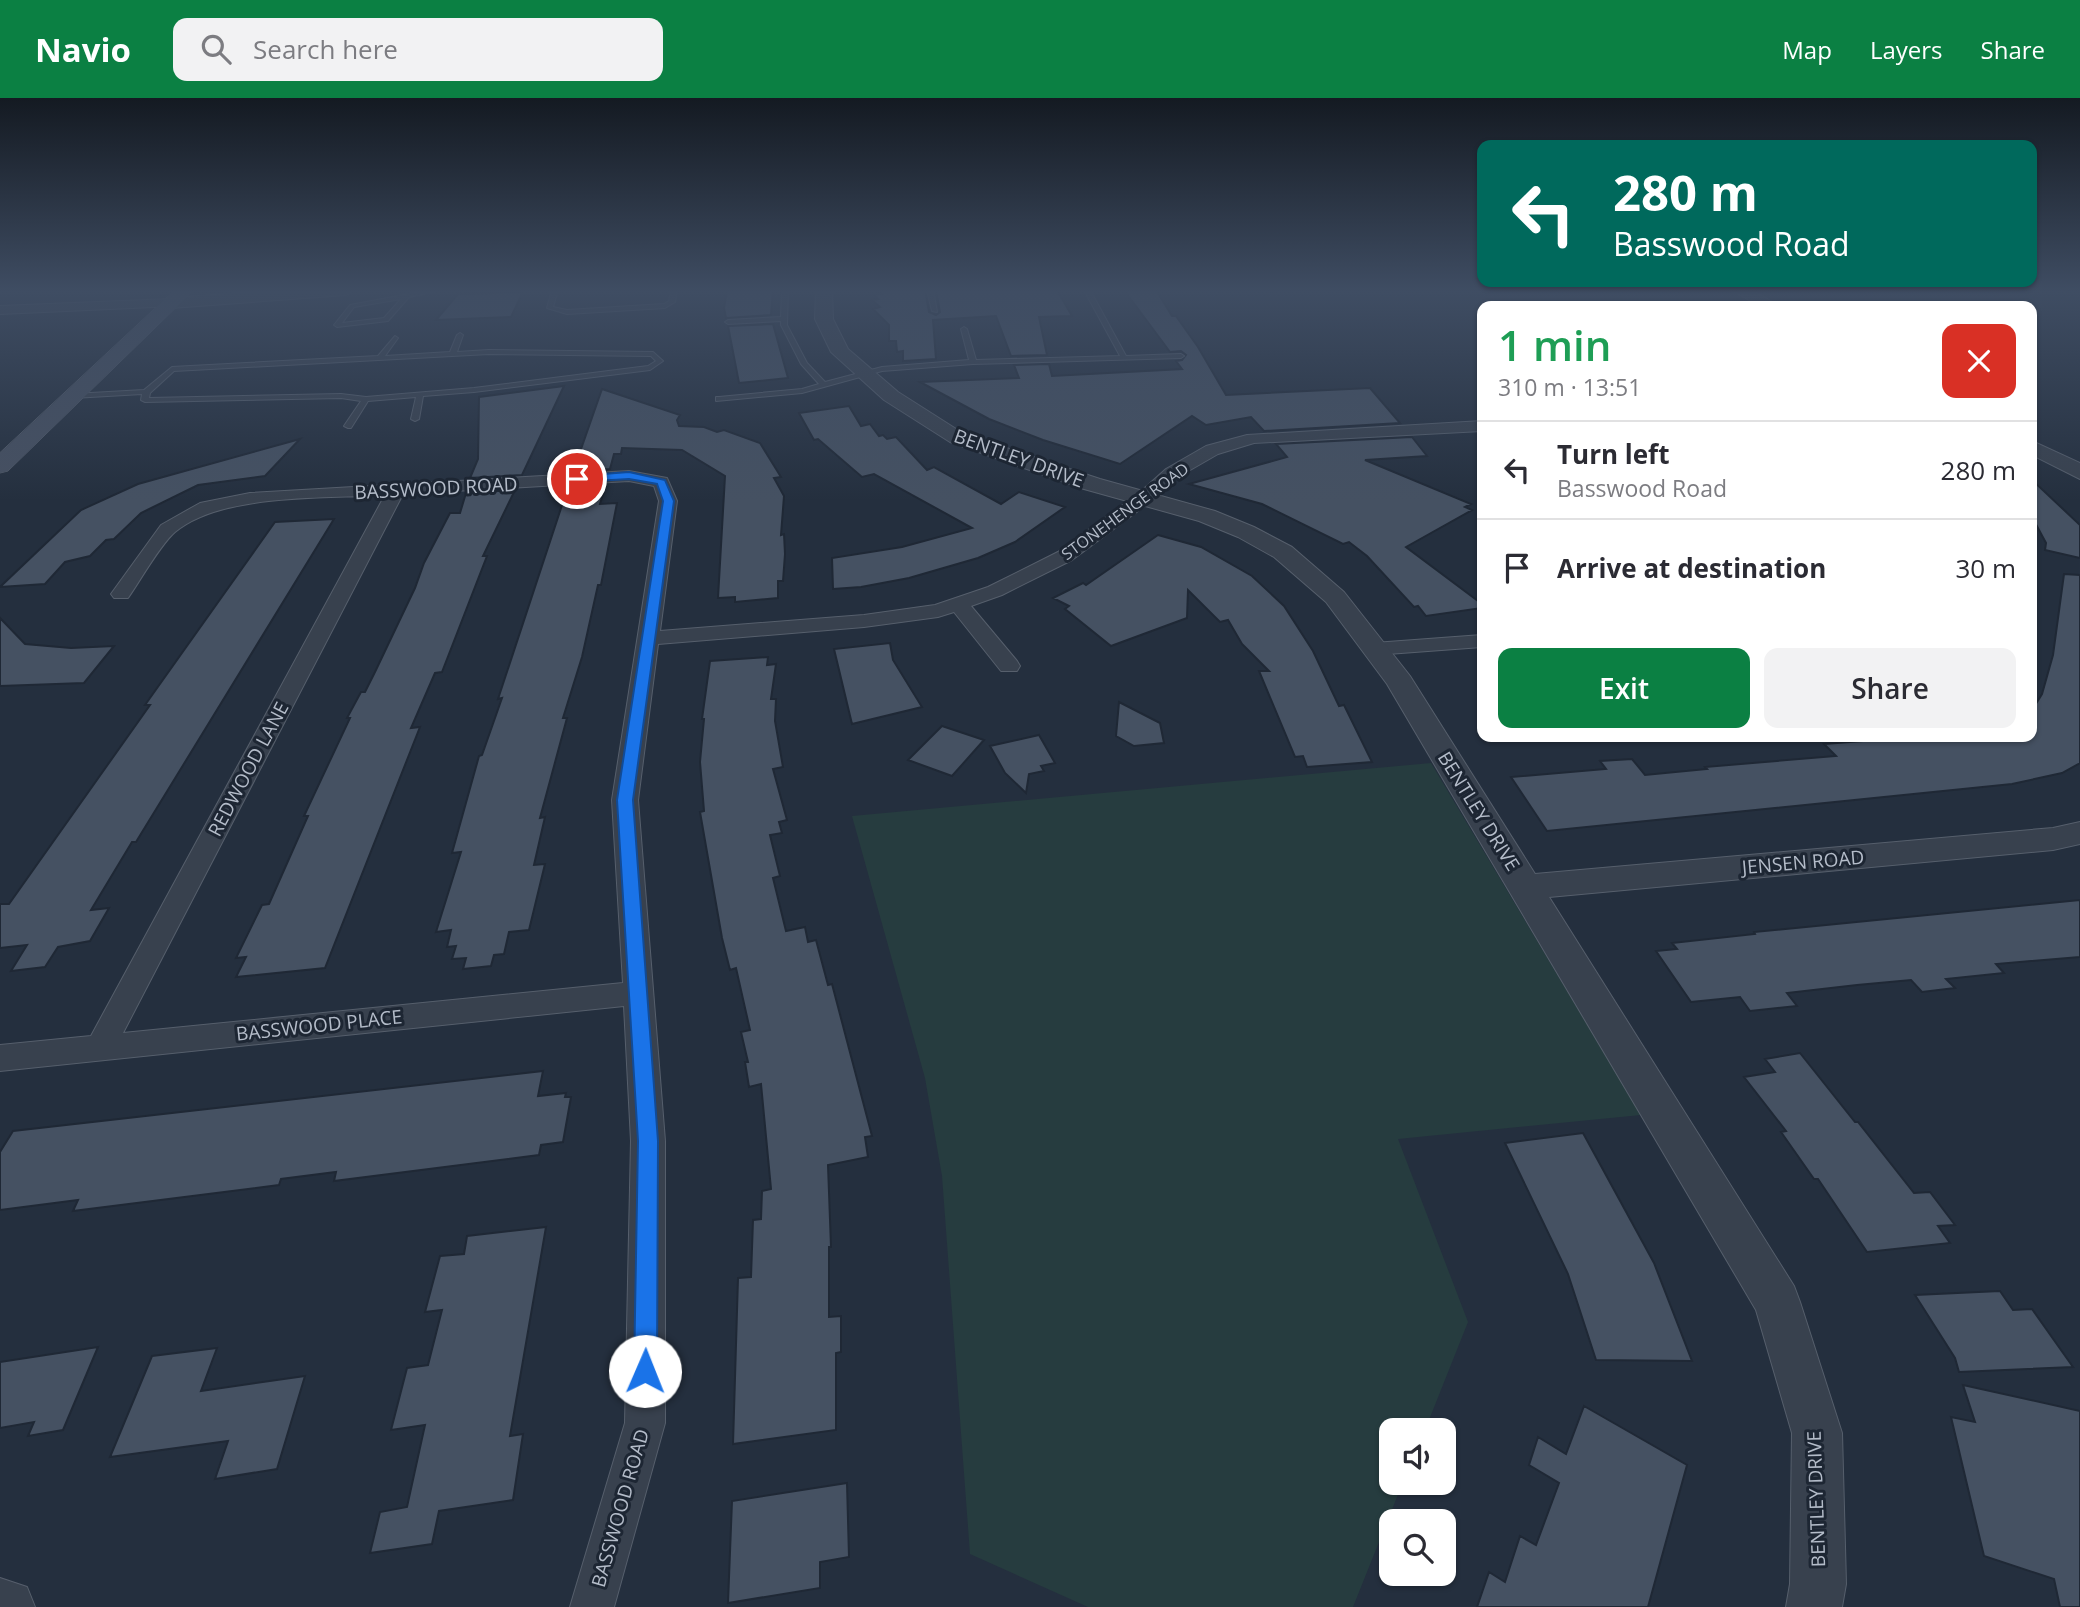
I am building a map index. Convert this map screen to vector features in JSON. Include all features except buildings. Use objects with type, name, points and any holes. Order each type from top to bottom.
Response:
[{"type":"main road","points":[[0,466],[110,360]]},
{"type":"street","name":"BENTLEY DRIVE","points":[[849,360],[891,396],[957,438],[1092,485],[1207,516],[1246,532],[1283,552],[1335,597],[1399,682],[1777,1303],[1817,1433],[1818,1584],[1814,1607]]},
{"type":"street","name":"STONEHENGE ROAD","points":[[648,638],[864,621],[938,611],[995,590],[1065,556],[1172,474],[1212,450],[1253,438],[1474,427]]},
{"type":"street","points":[[2037,450],[2080,472]]},
{"type":"street","name":"BASSWOOD ROAD","points":[[121,594],[168,529],[206,507],[250,498],[629,476],[661,482],[668,501],[625,800],[648,1141],[645,1423],[592,1607]]},
{"type":"street","name":"REDWOOD LANE","points":[[100,1048],[396,491]]},
{"type":"street","points":[[958,604],[1009,666]]},
{"type":"street","points":[[1374,649],[1477,641]]},
{"type":"street","name":"JENSEN ROAD","points":[[1525,887],[2053,839],[2080,833]]},
{"type":"street","name":"BASSWOOD PLACE","points":[[0,1058],[638,993]]},
{"type":"street","points":[[0,1606],[7,1607]]},
{"type":"lane","points":[[73,396],[146,391],[172,369],[334,360]]},
{"type":"lane","points":[[146,391],[145,400],[341,396],[366,399],[650,368],[659,360]]},
{"type":"lane","points":[[802,360],[824,384]]},
{"type":"lane","points":[[719,399],[802,391],[862,372],[973,362],[1053,360]]},
{"type":"lane","points":[[415,419],[420,394]]},
{"type":"lane","points":[[348,426],[366,399]]},
{"type":"green space","points":[[1431,763],[1641,1115],[1398,1139],[1468,1322],[1430,1418],[1379,1418],[1379,1495],[1398,1495],[1392,1509],[1379,1509],[1379,1542],[1353,1607],[1088,1607],[970,1554],[942,1176],[925,1078],[852,816]]},
{"type":"route","points":[[577,479],[629,476],[661,482],[668,501],[625,800],[648,1141],[645,1371]]}]
